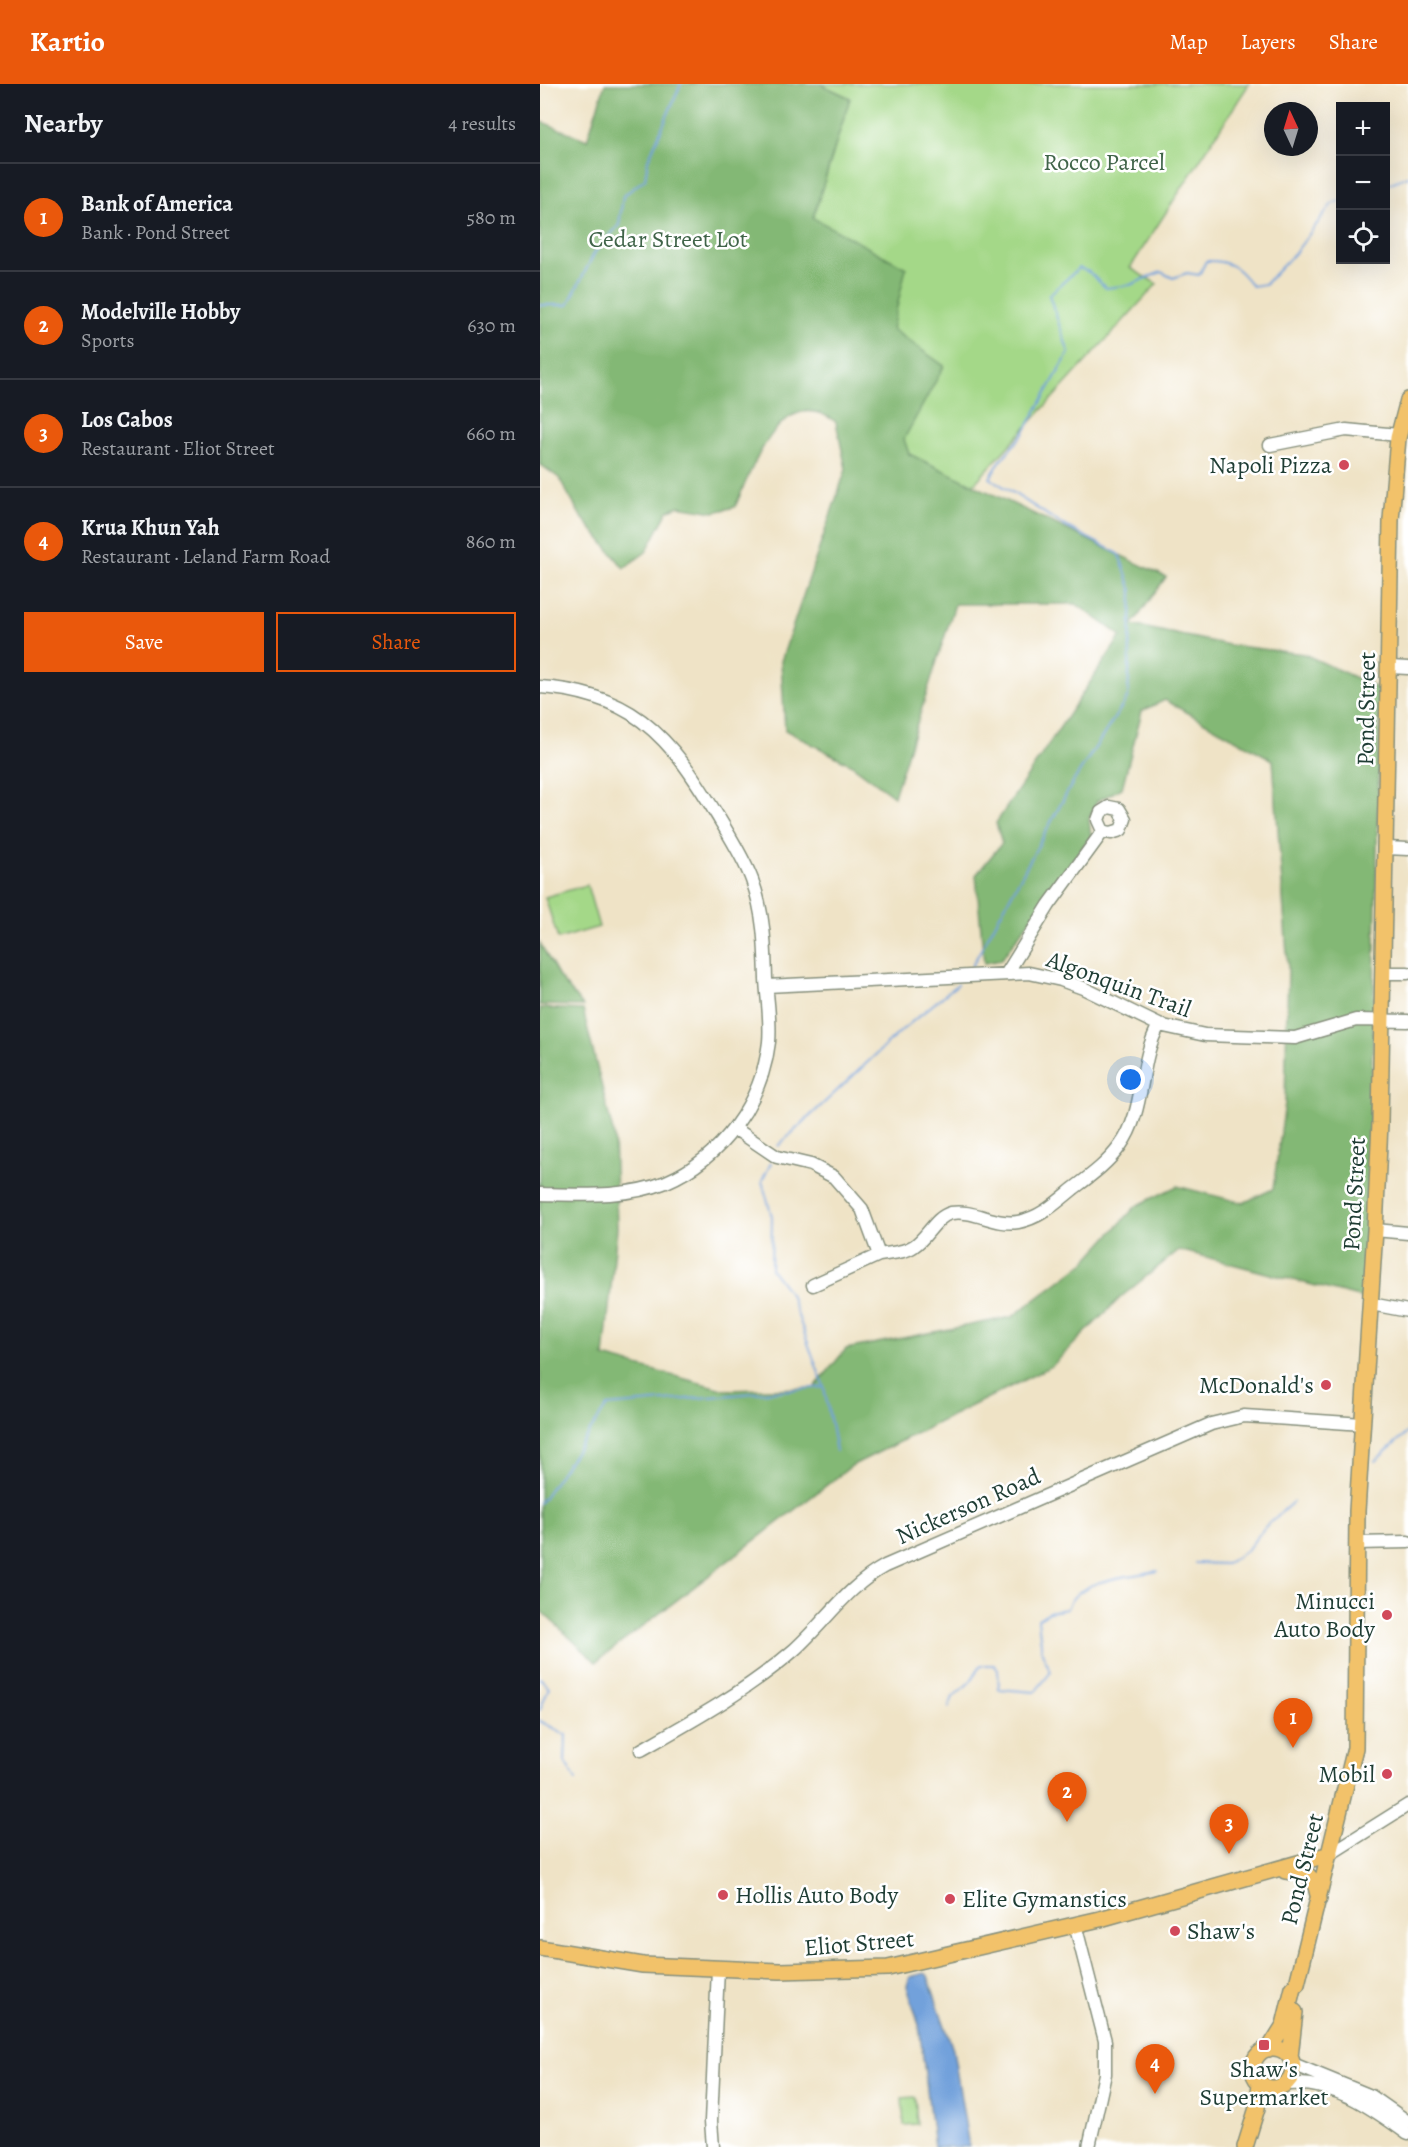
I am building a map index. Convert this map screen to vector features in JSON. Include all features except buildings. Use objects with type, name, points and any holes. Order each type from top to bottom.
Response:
[{"type":"main road","name":"Pond Street","points":[[1269,2049],[1284,2025],[1293,1988],[1297,1984],[1355,1748],[1356,1543],[1376,1230],[1390,667],[1391,520],[1398,435],[1408,400]]},
{"type":"main road","name":"Eliot Street","points":[[540,1948],[643,1965],[718,1970],[791,1971],[888,1968],[1075,1924],[1330,1854]]},
{"type":"main road","points":[[1270,1870],[1306,1873],[1315,1883],[1319,1899]]},
{"type":"main road","name":"Pond Street","points":[[1292,2061],[1299,1991],[1297,1984]]},
{"type":"main road","points":[[1247,2147],[1281,2086],[1292,2076],[1292,2061],[1281,2050],[1269,2049],[1258,2054],[1253,2066],[1255,2078],[1260,2084],[1281,2086]]},
{"type":"main road","points":[[1247,2147],[1257,2108],[1260,2084]]},
{"type":"street","points":[[1270,445],[1346,430],[1398,435]]},
{"type":"street","points":[[1390,667],[1408,668]]},
{"type":"street","points":[[540,687],[582,693],[628,712],[660,736],[682,761],[735,844],[753,881],[762,917],[769,1041],[764,1068],[754,1097],[734,1128],[695,1166],[651,1187],[622,1192],[540,1194]]},
{"type":"street","points":[[1006,973],[1049,905],[1103,831]]},
{"type":"street","points":[[1386,848],[1408,849]]},
{"type":"street","name":"Algonquin Trail","points":[[767,986],[1029,973],[1062,980],[1159,1025],[1219,1037],[1295,1038],[1310,1036],[1340,1023],[1408,1021]]},
{"type":"street","points":[[1383,973],[1408,973]]},
{"type":"street","points":[[813,1285],[879,1255],[913,1247],[928,1235],[939,1218],[954,1213],[1008,1223],[1029,1219],[1047,1210],[1104,1164],[1121,1145],[1133,1121],[1150,1043],[1159,1025]]},
{"type":"street","points":[[734,1128],[777,1157],[811,1165],[834,1177],[862,1209],[879,1255]]},
{"type":"street","points":[[1376,1230],[1408,1233]]},
{"type":"street","points":[[1371,1304],[1408,1311]]},
{"type":"street","name":"Nickerson Road","points":[[641,1750],[718,1706],[761,1676],[794,1650],[861,1581],[885,1566],[1211,1424],[1244,1416],[1363,1424]]},
{"type":"street","points":[[1356,1543],[1408,1542]]},
{"type":"street","name":"Eliot Street","points":[[1330,1854],[1408,1805]]},
{"type":"street","points":[[1075,1924],[1105,2041],[1105,2074],[1089,2147]]},
{"type":"street","points":[[713,2147],[711,2121],[718,1970]]},
{"type":"street","points":[[1292,2061],[1357,2099],[1408,2134]]},
{"type":"street","points":[[1281,2086],[1324,2080],[1371,2096],[1408,2122]]},
{"type":"green space","name":"Cedar Street Lot","points":[[605,84],[820,84],[850,98],[813,218],[906,268],[892,329],[944,366],[904,439],[909,454],[1166,577],[1132,625],[1229,645],[1304,654],[1380,689],[1372,1070],[1362,1298],[1179,1250],[1121,1297],[1052,1366],[853,1465],[596,1662],[540,1610],[540,1008],[583,1010],[614,1136],[617,1228],[604,1357],[726,1390],[814,1388],[846,1349],[1012,1317],[1085,1262],[1136,1206],[1177,1186],[1243,1203],[1273,1189],[1285,1103],[1288,968],[1273,760],[1165,700],[1142,711],[1122,788],[1097,801],[1089,819],[1091,836],[1001,960],[984,963],[976,875],[1002,843],[996,823],[1121,636],[1076,604],[955,604],[894,796],[852,765],[785,730],[781,661],[846,469],[836,422],[817,412],[799,413],[784,421],[771,435],[760,453],[735,507],[714,512],[678,506],[668,511],[646,552],[624,568],[580,515],[559,478],[540,464],[540,121],[587,140]]},
{"type":"green space","name":"Rocco Parcel","points":[[820,84],[1249,84],[1130,268],[1157,284],[973,485],[909,454],[903,440],[944,366],[892,329],[813,219],[850,98]]},
{"type":"green space","points":[[587,885],[599,927],[558,939],[545,897]]},
{"type":"green space","points":[[540,943],[559,977],[583,1006],[540,1005]]},
{"type":"green space","points":[[915,2097],[917,2124],[904,2125],[902,2098]]},
{"type":"water","points":[[925,1973],[953,2050],[969,2147],[934,2147],[919,2025],[907,1986],[910,1977]]},
{"type":"waterway","points":[[540,305],[568,305],[595,252],[619,225],[623,196],[645,179],[648,160],[681,84]]},
{"type":"waterway","points":[[1390,183],[1408,176]]},
{"type":"waterway","points":[[972,966],[1073,782],[1128,697],[1132,591],[1119,554],[1063,525],[990,478],[1001,460],[1023,434],[1069,353],[1049,295],[1079,268],[1089,272],[1106,288],[1130,285],[1161,272],[1173,278],[1187,273],[1199,275],[1206,261],[1227,263],[1238,269],[1252,286],[1265,284],[1295,253],[1332,204],[1336,202]]},
{"type":"waterway","points":[[778,1146],[902,1030],[958,984]]},
{"type":"waterway","points":[[771,1163],[762,1181],[772,1217],[771,1269],[790,1294],[824,1387],[836,1451]]},
{"type":"waterway","points":[[540,1503],[607,1406],[824,1387]]},
{"type":"waterway","points":[[1375,1461],[1408,1432]]},
{"type":"waterway","points":[[1195,1563],[1226,1564],[1247,1550],[1265,1527],[1293,1502]]},
{"type":"waterway","points":[[949,1707],[953,1697],[970,1682],[981,1665],[994,1665],[998,1670],[999,1689],[1035,1692],[1051,1672],[1042,1652],[1038,1619],[1049,1612],[1067,1609],[1072,1599],[1092,1585],[1119,1577],[1157,1571]]},
{"type":"waterway","points":[[540,1678],[549,1687],[540,1710]]},
{"type":"waterway","points":[[540,1721],[566,1735],[565,1762],[576,1780]]},
{"type":"place","name":"Napoli Pizza","points":[[1344,465]]},
{"type":"place","name":"McDonald's","points":[[1326,1385]]},
{"type":"place","name":"Minucci Auto Body","points":[[1387,1615]]},
{"type":"place","name":"Bank of America","points":[[1293,1748]]},
{"type":"place","name":"Mobil","points":[[1387,1774]]},
{"type":"place","name":"Modelville Hobby","points":[[1067,1822]]},
{"type":"place","name":"Los Cabos","points":[[1229,1854]]},
{"type":"place","name":"Hollis Auto Body","points":[[723,1895]]},
{"type":"place","name":"Elite Gymanstics","points":[[950,1899]]},
{"type":"place","name":"Shaw's","points":[[1175,1931]]},
{"type":"place","name":"Shaw's Supermarket","points":[[1264,2045]]},
{"type":"place","name":"Krua Khun Yah","points":[[1155,2094]]}]
